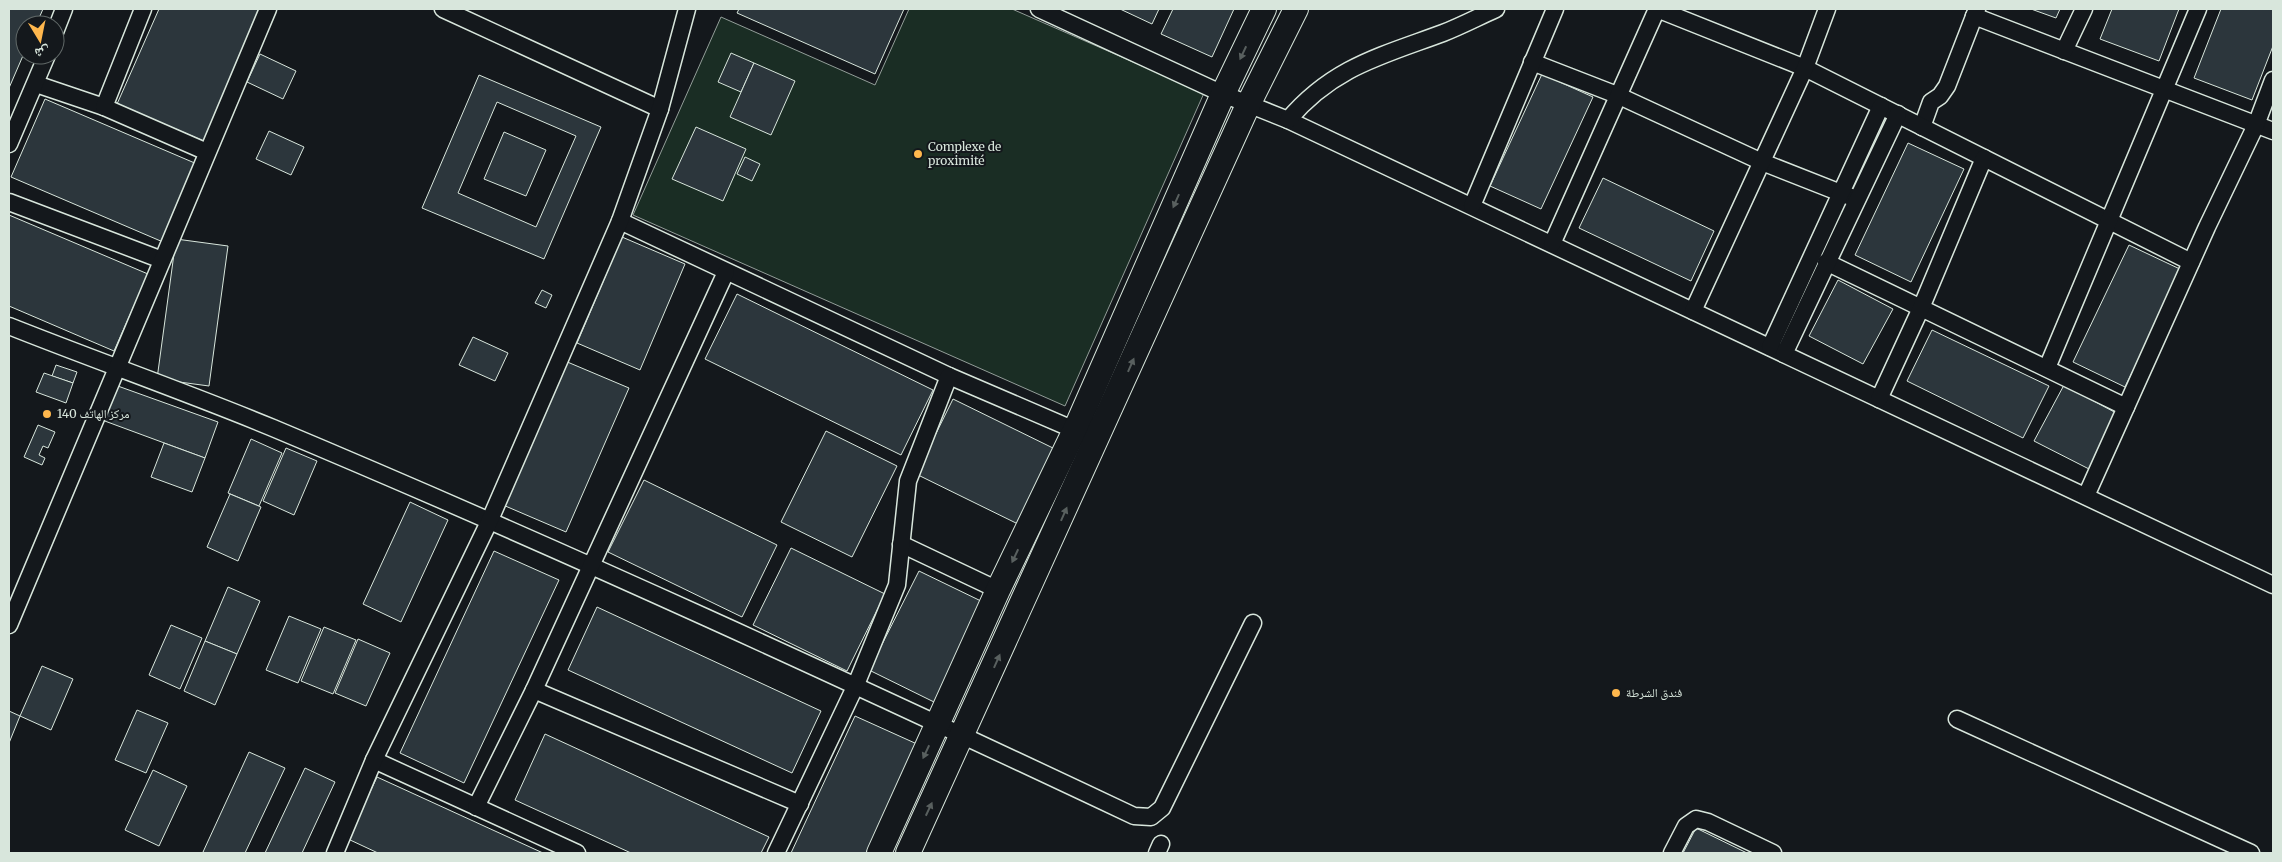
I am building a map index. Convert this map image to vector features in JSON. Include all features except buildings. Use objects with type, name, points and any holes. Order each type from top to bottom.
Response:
[{"type":"street","points":[[104,107],[143,9]]},
{"type":"street","points":[[9,625],[268,9]]},
{"type":"street","points":[[442,9],[660,108]]},
{"type":"street","points":[[335,853],[374,760],[489,522],[620,221],[660,108],[687,9]]},
{"type":"street","points":[[1039,9],[1223,94],[1288,120],[2273,585]]},
{"type":"street","points":[[879,853],[939,726],[998,590],[1075,430],[1223,94],[1264,9]]},
{"type":"street","points":[[908,853],[1098,441],[1248,105],[1296,9]]},
{"type":"street","points":[[1288,120],[1299,106],[1328,82],[1355,66],[1446,32],[1496,9]]},
{"type":"street","points":[[1472,206],[1555,9]]},
{"type":"street","points":[[1552,244],[1657,9],[1805,68],[2191,262]]},
{"type":"street","points":[[1693,311],[1805,68],[1827,9]]},
{"type":"street","points":[[2064,51],[2084,9]]},
{"type":"street","points":[[2047,368],[2198,9]]},
{"type":"street","points":[[1922,127],[1931,102],[1940,96],[1947,86],[1975,12],[2064,51],[2273,131]]},
{"type":"street","points":[[1532,62],[1617,95],[1762,162],[1856,200]]},
{"type":"street","points":[[9,144],[43,65]]},
{"type":"street","points":[[2086,496],[2191,262],[2256,125],[2273,80]]},
{"type":"street","points":[[36,84],[104,107],[207,152]]},
{"type":"street","points":[[1777,351],[1840,193],[1881,106]]},
{"type":"street","points":[[1777,351],[1826,262],[1898,114]]},
{"type":"street","points":[[1879,399],[1922,308],[1984,158]]},
{"type":"street","points":[[9,202],[162,260]]},
{"type":"street","points":[[620,221],[949,376],[1098,441]]},
{"type":"street","points":[[1826,262],[2126,407]]},
{"type":"street","points":[[476,807],[534,690],[726,272]]},
{"type":"street","points":[[9,326],[271,427],[591,566],[939,726],[963,735],[1134,816],[1144,818],[1155,815],[1162,808],[1253,623]]},
{"type":"street","points":[[776,853],[856,687],[897,585],[908,481],[949,376]]},
{"type":"street","points":[[901,544],[998,590]]},
{"type":"street","points":[[534,690],[800,804]]},
{"type":"street","points":[[1957,719],[2251,853]]},
{"type":"street","points":[[374,760],[577,853]]},
{"type":"street","points":[[1672,853],[1686,826],[1696,819],[1708,822],[1773,853]]},
{"type":"green space","name":"Complexe de proximité","points":[[909,9],[1012,9],[1204,93],[1065,406],[633,215],[721,17],[875,85]]},
{"type":"place","name":"Complexe de proximité","points":[[918,154]]},
{"type":"place","name":"مركز الهاتف 140","points":[[47,414]]},
{"type":"place","name":"فندق الشرطة","points":[[1616,693]]}]
